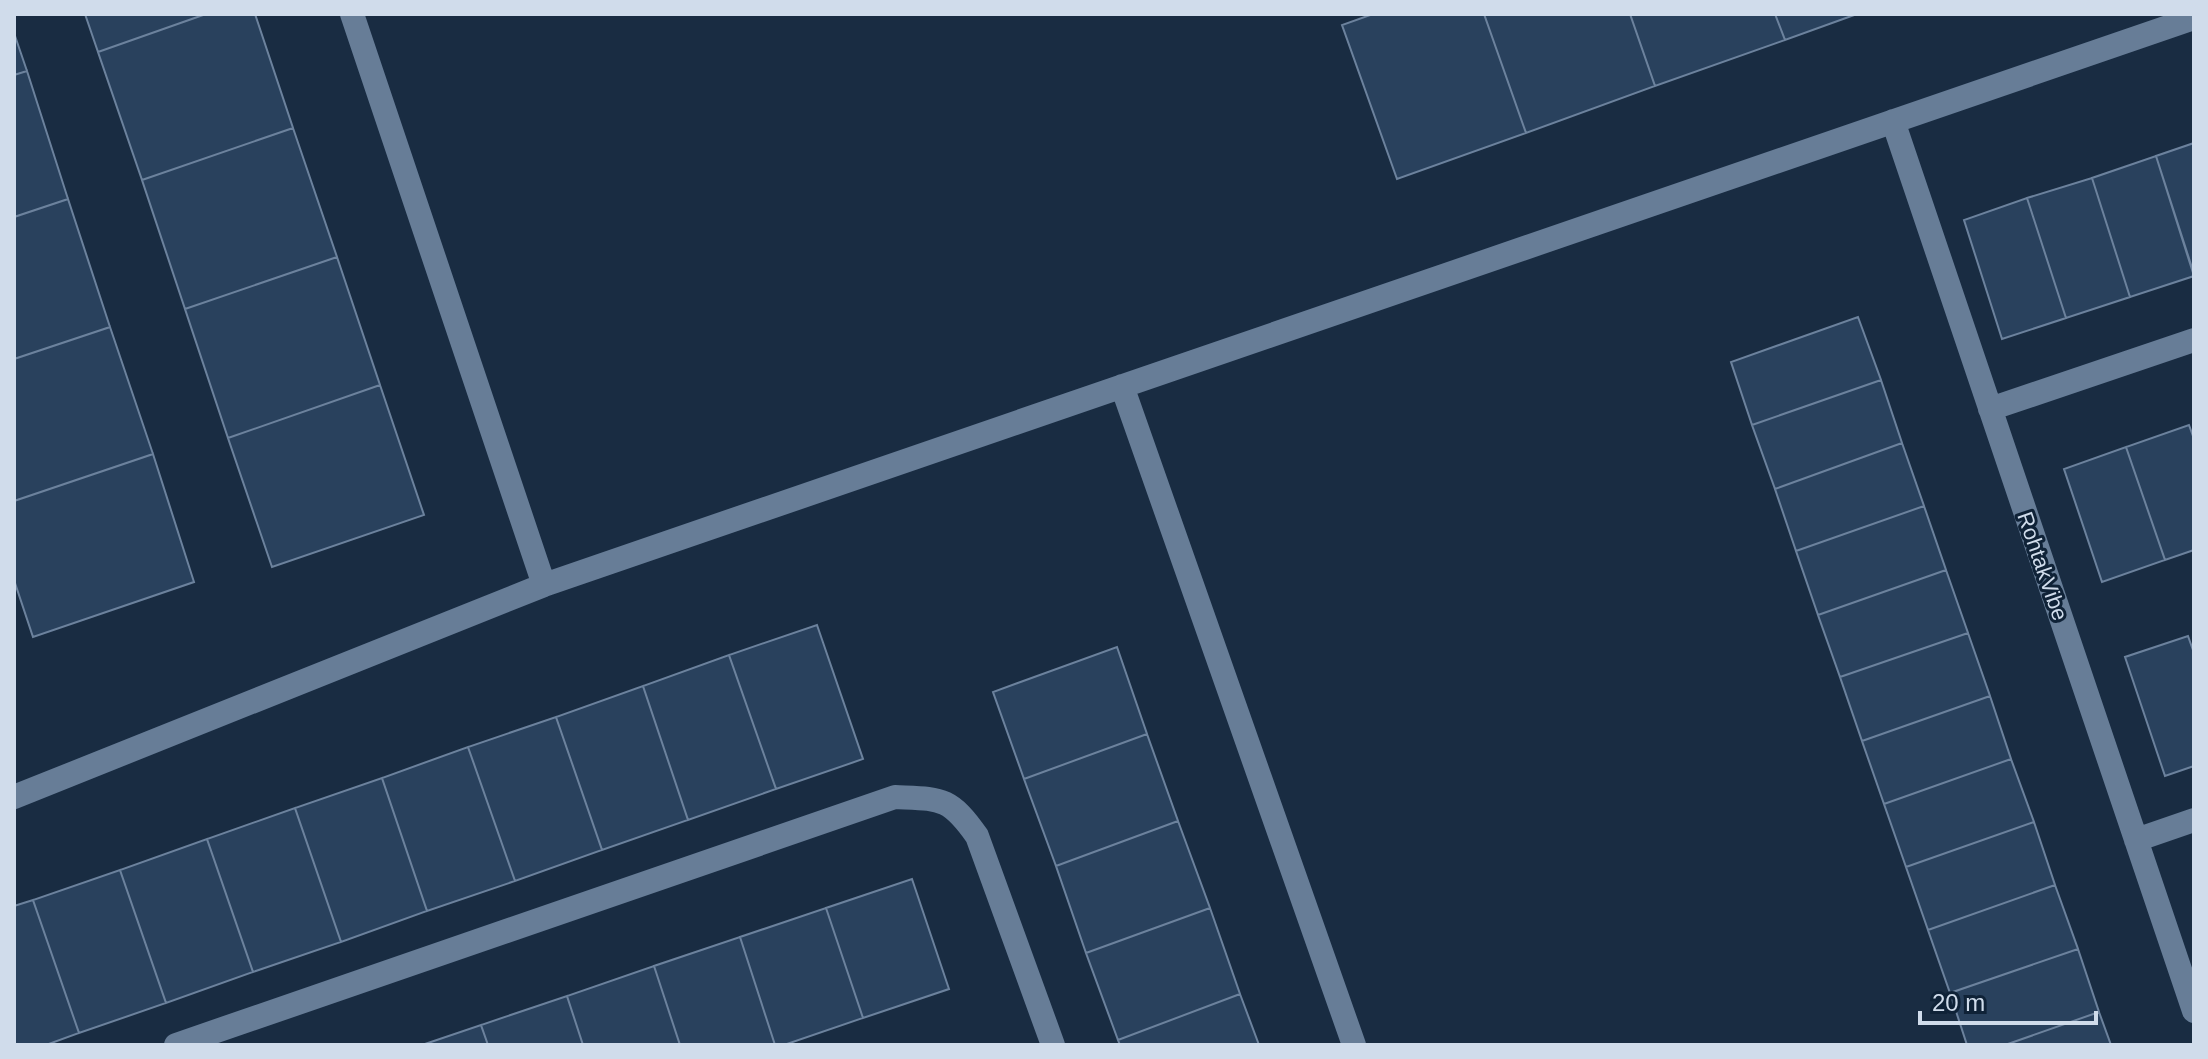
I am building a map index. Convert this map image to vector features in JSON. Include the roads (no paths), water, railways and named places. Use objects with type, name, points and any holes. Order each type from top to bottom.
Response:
[{"type":"street","points":[[352,14],[544,585]]},
{"type":"street","points":[[14,797],[544,585],[1893,121],[2168,20],[2194,18]]},
{"type":"street","name":"RohtakVibe","points":[[1893,121],[2194,1011]]},
{"type":"street","points":[[1990,409],[2194,340]]},
{"type":"street","points":[[1122,386],[1354,1045]]},
{"type":"street","points":[[176,1045],[895,797],[933,798],[959,810],[977,836],[1053,1045]]},
{"type":"street","points":[[2136,840],[2194,820]]}]
